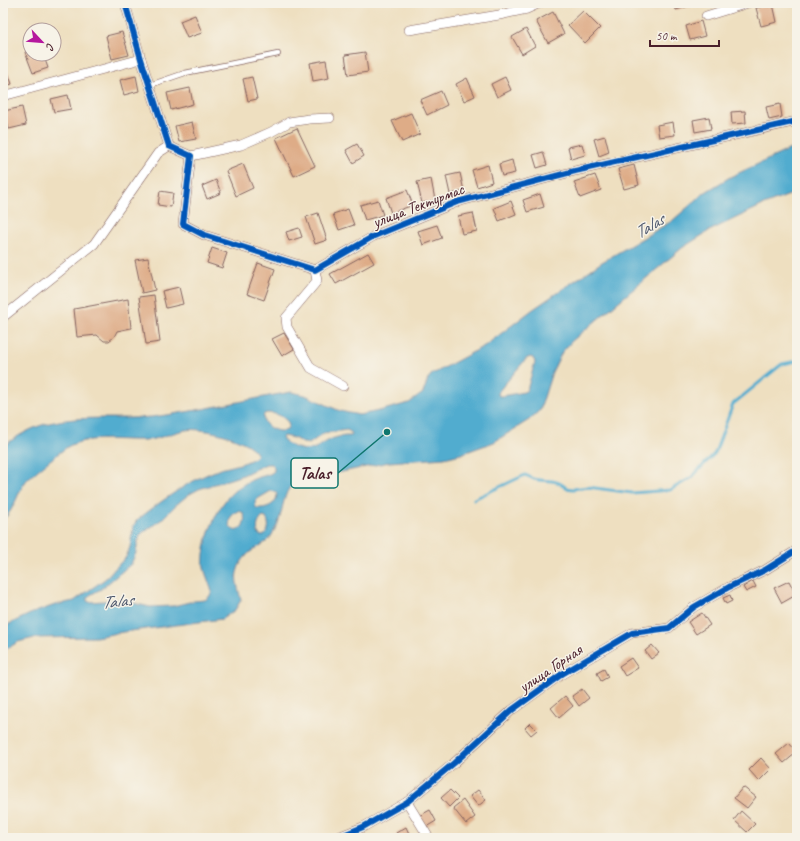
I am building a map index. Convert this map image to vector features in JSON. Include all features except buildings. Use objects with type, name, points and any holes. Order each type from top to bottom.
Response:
[{"type":"street","points":[[125,3],[169,146],[190,156],[241,144],[271,132],[289,122],[330,118]]},
{"type":"street","points":[[409,30],[499,16],[527,9],[540,3]]},
{"type":"street","points":[[706,16],[748,3]]},
{"type":"street","points":[[3,96],[141,59]]},
{"type":"street","name":"улица Тектурмас","points":[[315,270],[374,236],[456,202],[575,171],[797,121]]},
{"type":"street","points":[[3,317],[94,244],[158,153],[169,146]]},
{"type":"street","points":[[190,156],[183,224],[204,234],[315,270],[317,281],[286,318],[287,327],[311,368],[343,386]]},
{"type":"street","name":"улица Горная","points":[[336,838],[363,827],[407,802],[448,768],[512,710],[562,674],[632,633],[668,628],[694,607],[728,587],[765,570],[797,550]]},
{"type":"street","points":[[407,802],[429,838]]},
{"type":"lane","points":[[150,85],[185,73],[278,54]]},
{"type":"water","points":[[797,146],[797,192],[761,206],[709,231],[682,248],[572,341],[562,352],[552,372],[540,410],[529,420],[494,442],[461,454],[444,458],[389,462],[295,482],[290,486],[287,492],[278,523],[269,539],[248,554],[240,564],[236,577],[241,600],[235,610],[222,619],[96,637],[34,638],[18,642],[3,651],[3,627],[30,614],[55,605],[74,601],[105,579],[126,557],[130,547],[133,527],[137,520],[198,478],[251,460],[257,454],[245,443],[224,435],[202,430],[185,430],[149,440],[105,439],[78,443],[69,446],[60,452],[26,481],[13,506],[3,520],[3,447],[13,439],[25,432],[49,423],[87,418],[126,418],[170,415],[291,392],[305,395],[340,411],[359,415],[409,403],[423,393],[431,375],[486,345],[532,310],[602,262],[672,221],[704,193],[730,177]],"holes":[[[530,357],[533,358],[535,362],[527,390],[524,392],[499,396],[499,391],[526,359]],[[267,413],[280,416],[289,424],[287,430],[275,430],[267,425],[263,418],[264,414]],[[347,430],[352,433],[351,436],[332,439],[318,447],[308,450],[292,446],[282,438],[283,436],[294,438],[303,443],[309,444],[324,433]],[[266,464],[271,464],[274,467],[274,471],[272,473],[256,478],[230,494],[217,513],[205,547],[204,568],[212,592],[209,597],[205,600],[173,606],[150,607],[120,600],[87,601],[87,598],[90,595],[101,589],[131,564],[136,553],[138,540],[141,534],[161,520],[188,495],[199,489],[243,475]],[[271,491],[277,494],[277,498],[270,506],[256,508],[255,502]],[[240,511],[244,516],[243,525],[239,529],[233,529],[230,526],[230,518]],[[263,517],[266,518],[268,523],[268,530],[263,536],[259,535],[258,532],[257,528],[259,521]]]},
{"type":"waterway","points":[[474,499],[525,475],[534,479],[559,483],[566,488],[573,489],[588,487],[632,493],[670,490],[691,478],[715,453],[733,404],[782,364],[797,361]]},
{"type":"cycle path","points":[[125,3],[169,146],[191,156],[183,224],[204,235],[315,270],[374,236],[457,202],[575,171],[797,121]]},
{"type":"cycle path","points":[[336,838],[363,827],[407,802],[454,763],[512,710],[562,674],[632,633],[669,628],[694,607],[729,587],[765,570],[797,550]]},
{"type":"place","name":"Talas","points":[[387,432]]}]
